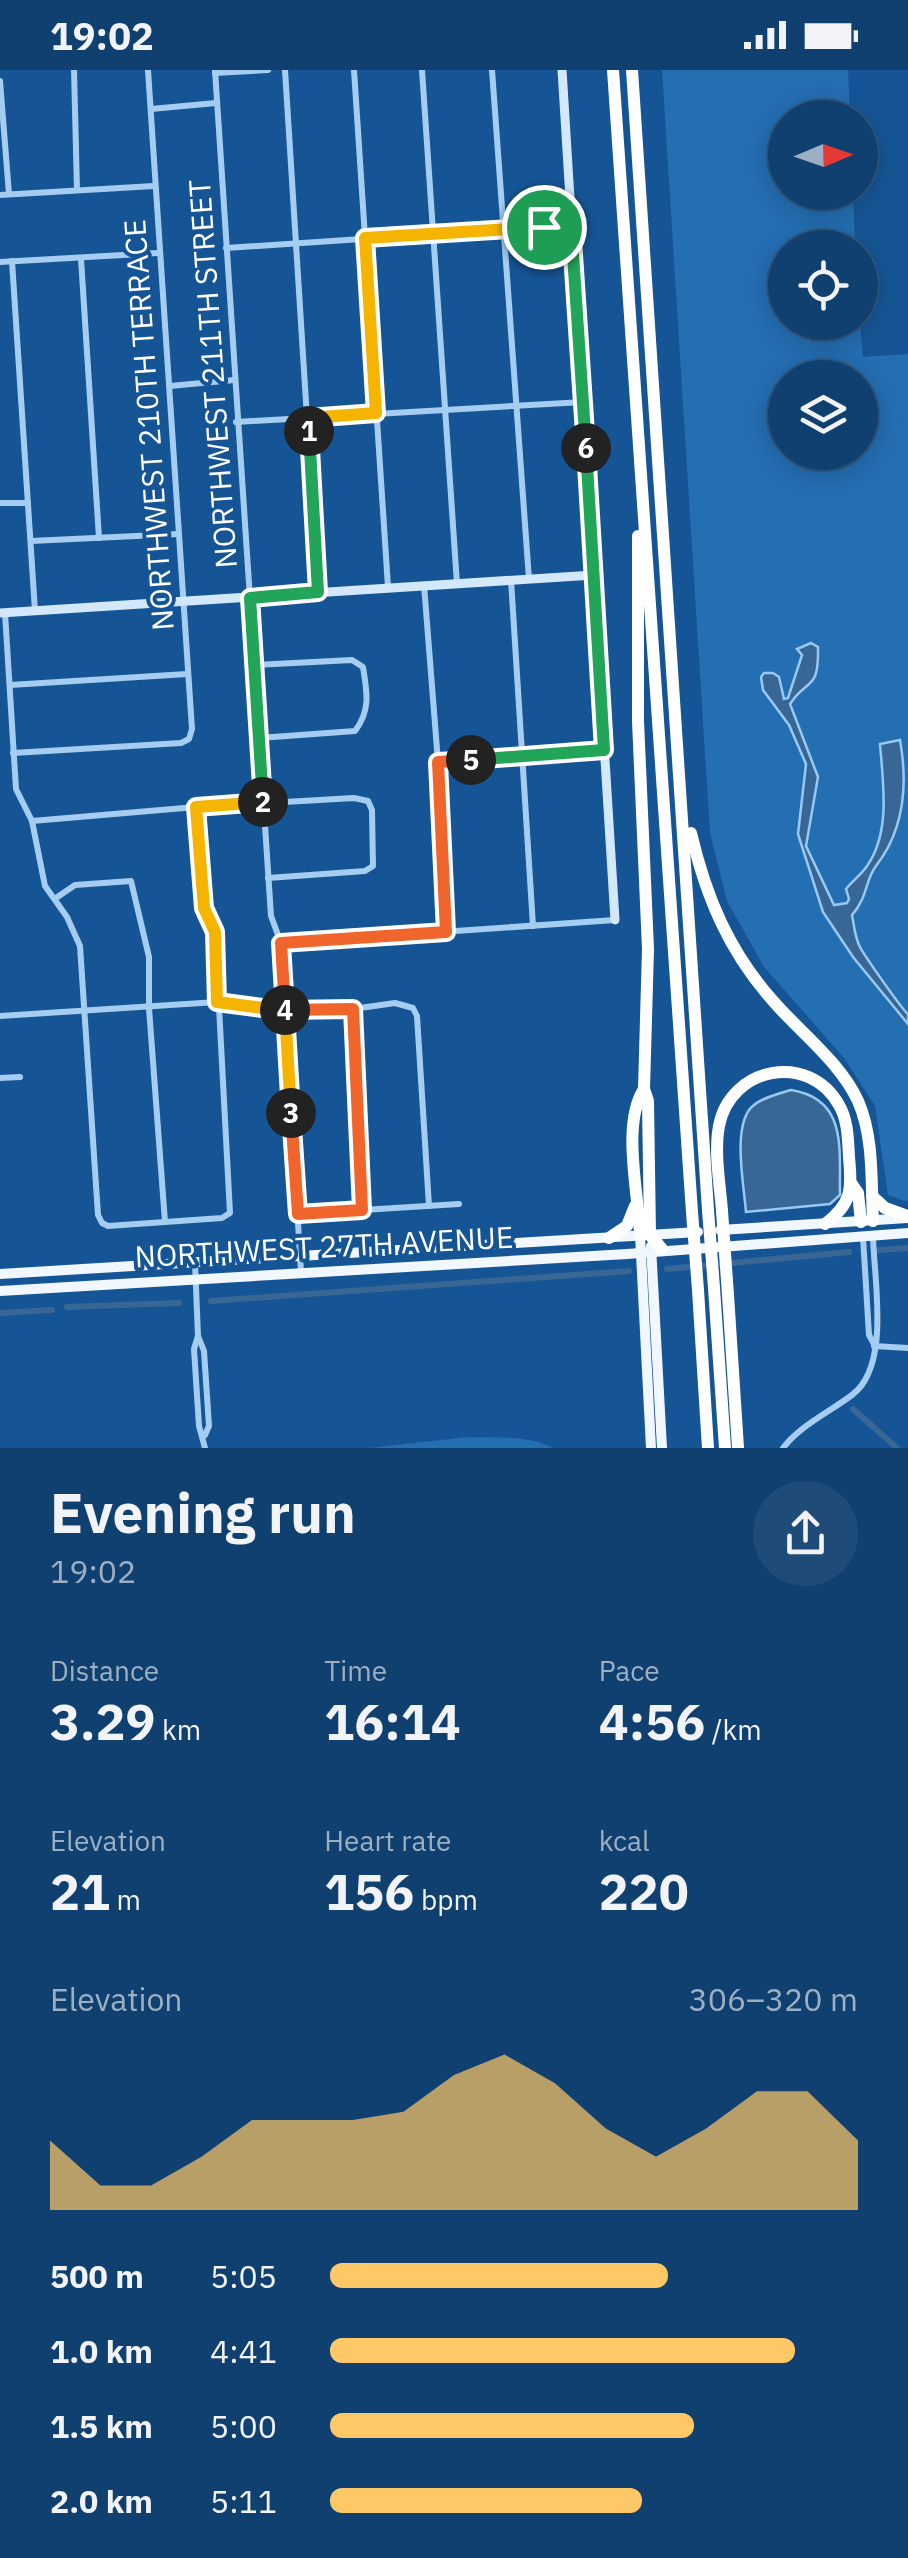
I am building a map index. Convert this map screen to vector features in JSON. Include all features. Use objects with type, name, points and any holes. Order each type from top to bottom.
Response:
[{"type":"highway","points":[[613,70],[708,1448]]},
{"type":"highway","points":[[632,70],[681,796],[715,1211],[728,1295],[738,1448]]},
{"type":"highway","points":[[642,494],[638,524],[638,665],[648,928],[645,1235]]},
{"type":"highway","points":[[681,796],[702,880],[722,929],[754,979],[844,1078],[855,1096],[866,1125],[872,1196],[868,1229]]},
{"type":"highway","points":[[725,1448],[714,1288],[718,1145],[724,1108],[736,1090],[769,1072],[806,1074],[820,1082],[835,1098],[846,1126],[851,1183],[844,1207],[825,1224]]},
{"type":"highway","points":[[644,1089],[636,1101],[636,1204],[651,1251]]},
{"type":"highway","points":[[851,1183],[858,1193],[868,1229]]},
{"type":"highway","points":[[872,1196],[884,1208],[908,1217]]},
{"type":"highway","points":[[609,1238],[628,1225],[636,1204]]},
{"type":"main road","points":[[868,1229],[908,1217]]},
{"type":"main road","name":"NORTHWEST 27TH AVENUE","points":[[0,1274],[825,1224],[868,1229]]},
{"type":"main road","name":"NORTHWEST 27TH AVENUE","points":[[0,1290],[651,1251],[868,1229]]},
{"type":"main road","points":[[868,1229],[908,1233]]},
{"type":"main road","points":[[645,1235],[651,1251],[662,1448]]},
{"type":"main road","points":[[520,1260],[535,1254],[542,1241]]},
{"type":"main road","points":[[402,1250],[418,1264],[432,1248]]},
{"type":"main road","points":[[651,1251],[651,1448]]},
{"type":"main road","points":[[56,1272],[57,1287]]},
{"type":"street","points":[[74,70],[77,190]]},
{"type":"street","name":"NORTHWEST 210TH TERRACE","points":[[13,753],[180,743],[189,739],[192,729],[148,70]]},
{"type":"street","points":[[215,72],[268,70]]},
{"type":"street","points":[[285,70],[318,592]]},
{"type":"street","points":[[354,70],[388,587]]},
{"type":"street","points":[[422,70],[456,584]]},
{"type":"street","points":[[492,70],[529,579]]},
{"type":"street","points":[[281,943],[616,920],[562,70]]},
{"type":"street","name":"NORTHWEST 211TH STREET","points":[[215,72],[270,916],[281,943],[302,1272]]},
{"type":"street","points":[[0,81],[4,194],[154,186]]},
{"type":"street","points":[[151,108],[216,103]]},
{"type":"street","points":[[226,248],[571,225]]},
{"type":"street","points":[[0,262],[159,253]]},
{"type":"street","points":[[81,258],[99,538]]},
{"type":"street","points":[[12,261],[35,611]]},
{"type":"street","points":[[170,386],[234,380]]},
{"type":"street","points":[[236,422],[583,402]]},
{"type":"street","points":[[0,503],[28,502]]},
{"type":"street","points":[[30,541],[178,534]]},
{"type":"street","points":[[196,807],[204,908],[215,932],[230,1213],[222,1218],[108,1226],[98,1215],[80,946],[55,898],[44,886],[32,822],[16,789],[2,613],[594,575]]},
{"type":"street","points":[[511,580],[533,926]]},
{"type":"street","points":[[424,586],[446,932]]},
{"type":"street","points":[[255,664],[352,660],[363,666],[367,693],[366,716],[355,731],[260,738]]},
{"type":"street","points":[[10,685],[187,674]]},
{"type":"street","points":[[438,762],[604,750]]},
{"type":"street","points":[[32,822],[196,807],[368,800],[372,810],[372,866],[365,871],[268,878]]},
{"type":"street","points":[[55,898],[74,885],[132,881],[150,956],[149,1008],[164,1222]]},
{"type":"street","points":[[0,1016],[217,1002],[285,1011],[395,1003],[413,1008],[417,1016],[429,1206]]},
{"type":"street","points":[[353,1009],[362,1210]]},
{"type":"street","points":[[0,1078],[20,1077]]},
{"type":"street","points":[[298,1214],[459,1204]]},
{"type":"street","points":[[783,1448],[794,1434],[862,1386],[868,1376],[874,1346],[869,1334],[868,1229]]},
{"type":"street","points":[[195,1263],[198,1336],[204,1351],[209,1426],[204,1436],[205,1448]]},
{"type":"street","points":[[874,1346],[908,1348]]},
{"type":"shaded area","points":[[662,70],[848,70],[849,100],[768,100],[768,210],[854,210],[854,230],[768,230],[768,340],[862,340],[863,357],[908,354],[908,1202],[888,1195],[875,1106],[845,1059],[764,967],[727,901],[710,833]]},
{"type":"shaded area","points":[[811,643],[818,647],[814,678],[790,704],[818,777],[806,846],[834,905],[847,903],[846,889],[875,853],[884,807],[880,744],[900,740],[904,774],[898,822],[852,915],[860,947],[908,1014],[908,1024],[853,957],[823,912],[798,834],[806,764],[789,725],[763,690],[761,677],[773,673],[779,677],[784,699],[788,698],[802,655],[797,649]]},
{"type":"shaded area","points":[[791,1090],[809,1095],[831,1115],[839,1144],[840,1195],[830,1204],[746,1212],[741,1139],[747,1113],[762,1100]]},
{"type":"shaded area","points":[[468,1437],[523,1439],[553,1448],[369,1448]]},
{"type":"waterway","points":[[878,1250],[908,1248]]},
{"type":"waterway","points":[[667,1269],[849,1252]]},
{"type":"waterway","points":[[211,1301],[629,1271]]},
{"type":"waterway","points":[[67,1307],[179,1303]]},
{"type":"waterway","points":[[0,1313],[52,1310]]},
{"type":"waterway","points":[[853,1409],[897,1448]]},
{"type":"route","points":[[544,227],[365,238],[376,413],[308,418],[318,592],[250,598],[263,804],[196,807],[204,908],[215,932],[217,1002],[285,1011],[298,1214],[362,1210],[353,1009],[285,1011],[281,943],[446,932],[438,762],[604,750],[571,225],[544,227]]}]
